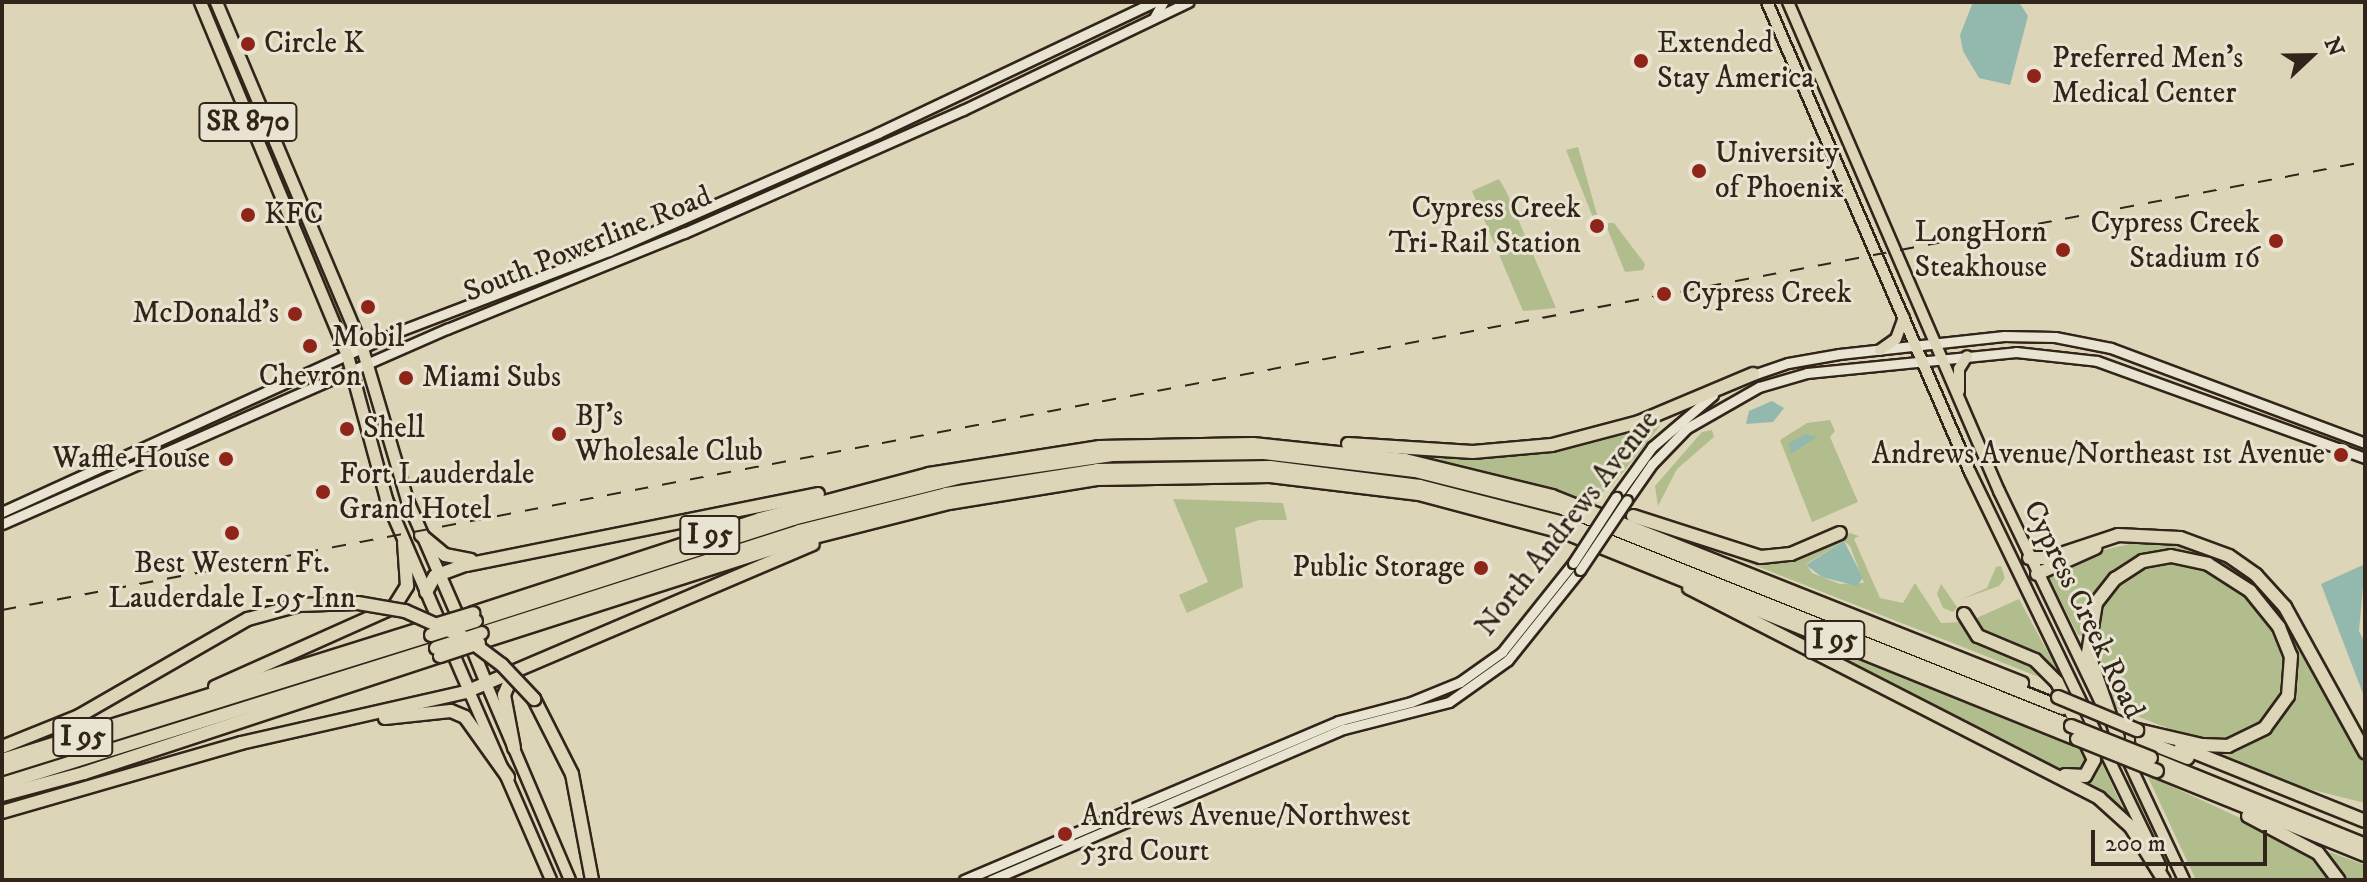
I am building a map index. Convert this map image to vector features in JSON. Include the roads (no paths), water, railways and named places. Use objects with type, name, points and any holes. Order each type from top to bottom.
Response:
[{"type":"highway","name":"SR 870","points":[[200,2],[347,355],[384,490],[469,691]]},
{"type":"highway","name":"SR 870","points":[[216,2],[368,363],[421,535],[486,683]]},
{"type":"highway","points":[[219,50],[229,51],[270,132]]},
{"type":"highway","points":[[1297,446],[1333,443],[1473,452],[1552,445],[1639,422],[1753,374]]},
{"type":"highway","name":"I 95","points":[[2,795],[84,773],[791,510],[950,470],[1123,445],[1297,446],[1405,460],[1533,490],[1624,521],[2139,735],[2365,821]]},
{"type":"highway","points":[[479,627],[793,519],[962,477],[1112,455],[1264,453],[1415,471],[1562,508],[2060,703]]},
{"type":"highway","points":[[479,627],[799,531],[946,494],[1108,469],[1270,467],[1420,486],[1554,520],[2365,845]]},
{"type":"highway","points":[[426,592],[439,574],[486,561],[918,471],[950,470]]},
{"type":"highway","name":"I 95","points":[[2,760],[163,711],[434,642],[479,627],[885,517],[1077,481],[1249,475],[1419,494],[1592,542],[2365,855]]},
{"type":"highway","points":[[1533,490],[1581,499],[1756,557],[1791,554],[1840,533]]},
{"type":"highway","points":[[2,812],[241,743],[469,691],[885,517]]},
{"type":"highway","points":[[421,535],[448,557],[486,561]]},
{"type":"highway","points":[[2039,579],[2136,535]]},
{"type":"highway","points":[[2029,558],[2049,558],[2110,536],[2136,535],[2199,543],[2238,562],[2264,582],[2292,617],[2365,752]]},
{"type":"highway","points":[[163,711],[394,607],[407,586],[404,542]]},
{"type":"highway","points":[[1592,542],[2029,760],[2115,810],[2166,880]]},
{"type":"highway","points":[[2118,738],[2088,653],[2096,603],[2115,579],[2143,561],[2178,556],[2208,564],[2257,597],[2279,627],[2291,656],[2288,696],[2265,728],[2228,746],[2139,735]]},
{"type":"highway","points":[[2,747],[79,716],[248,619],[290,607],[358,603],[405,611],[466,638],[502,665],[534,699],[572,774],[592,880]]},
{"type":"highway","points":[[1964,614],[1978,636],[2035,660],[2052,674],[2094,763],[2087,774],[2074,778],[2029,760]]},
{"type":"highway","points":[[2,769],[434,642]]},
{"type":"highway","points":[[2,784],[434,642]]},
{"type":"highway","points":[[514,748],[504,695],[515,670]]},
{"type":"highway","points":[[346,721],[451,711],[475,725],[508,777]]},
{"type":"highway","points":[[2139,735],[2365,830]]},
{"type":"highway","points":[[2193,786],[2310,847],[2338,880]]},
{"type":"main road","points":[[1140,23],[1153,2]]},
{"type":"main road","name":"South Powerline Road","points":[[2,512],[362,348],[597,256],[943,104],[1153,2]]},
{"type":"main road","points":[[1155,16],[1163,2]]},
{"type":"main road","name":"South Powerline Road","points":[[2,524],[368,363],[586,275],[799,183],[934,123],[1188,2]]},
{"type":"main road","name":"Cypress Creek Road","points":[[1767,2],[1923,362],[2166,880]]},
{"type":"main road","name":"Cypress Creek Road","points":[[1788,2],[2029,558],[2184,880]]},
{"type":"main road","points":[[934,123],[943,104]]},
{"type":"main road","points":[[799,183],[814,161]]},
{"type":"main road","points":[[785,189],[796,169]]},
{"type":"main road","points":[[684,233],[694,214]]},
{"type":"main road","points":[[586,275],[597,256]]},
{"type":"main road","points":[[565,283],[571,266]]},
{"type":"main road","points":[[1880,350],[1896,339],[1904,317]]},
{"type":"main road","name":"North Andrews Avenue","points":[[964,880],[1338,721],[1411,702],[1460,682],[1502,652],[1576,566],[1616,497],[1676,423],[1753,374],[1795,361],[1936,343],[2022,335],[2086,342],[2365,443]]},
{"type":"main road","name":"North Andrews Avenue","points":[[991,880],[1344,729],[1457,698],[1508,660],[1576,566],[1678,437],[1735,398],[1799,374],[1967,356],[2037,352],[2097,361],[2365,458]]},
{"type":"main road","points":[[1959,397],[1959,369],[1967,356]]},
{"type":"main road","points":[[90,472],[92,485]]},
{"type":"main road","points":[[2025,585],[2039,579]]},
{"type":"main road","name":"SR 870","points":[[486,683],[570,880]]},
{"type":"main road","name":"SR 870","points":[[469,691],[551,880]]},
{"type":"water","points":[[1973,2],[2019,2],[2028,16],[2010,85],[1979,78],[1963,51],[1960,35]]},
{"type":"water","points":[[1772,401],[1784,408],[1773,422],[1746,424],[1749,411]]},
{"type":"water","points":[[1806,434],[1817,437],[1791,454],[1789,443]]},
{"type":"water","points":[[1844,541],[1863,578],[1857,586],[1822,577],[1806,565]]},
{"type":"water","points":[[2365,564],[2359,631],[2365,643],[2365,699],[2321,584]]},
{"type":"railway","points":[[2,610],[2365,162]]},
{"type":"place","name":"Circle K","points":[[248,44]]},
{"type":"place","name":"Extended Stay America","points":[[1641,61]]},
{"type":"place","name":"Preferred Men's Medical Center","points":[[2034,76]]},
{"type":"place","name":"University of Phoenix","points":[[1699,171]]},
{"type":"place","name":"KFC","points":[[248,215]]},
{"type":"place","name":"Cypress Creek Tri-Rail Station","points":[[1597,226]]},
{"type":"place","name":"Cypress Creek Stadium 16","points":[[2276,241]]},
{"type":"place","name":"LongHorn Steakhouse","points":[[2063,250]]},
{"type":"place","name":"Cypress Creek","points":[[1664,294]]},
{"type":"place","name":"Mobil","points":[[368,307]]},
{"type":"place","name":"McDonald's","points":[[295,314]]},
{"type":"place","name":"Chevron","points":[[310,346]]},
{"type":"place","name":"Miami Subs","points":[[406,378]]},
{"type":"place","name":"Shell","points":[[347,429]]},
{"type":"place","name":"BJ's Wholesale Club","points":[[559,434]]},
{"type":"place","name":"Andrews Avenue/Northeast 1st Avenue","points":[[2341,455]]},
{"type":"place","name":"Waffle House","points":[[226,459]]},
{"type":"place","name":"Fort Lauderdale Grand Hotel","points":[[323,492]]},
{"type":"place","name":"Best Western Ft. Lauderdale I-95 Inn","points":[[232,533]]},
{"type":"place","name":"Public Storage","points":[[1481,568]]},
{"type":"place","name":"Andrews Avenue/Northwest 53rd Court","points":[[1065,834]]}]
